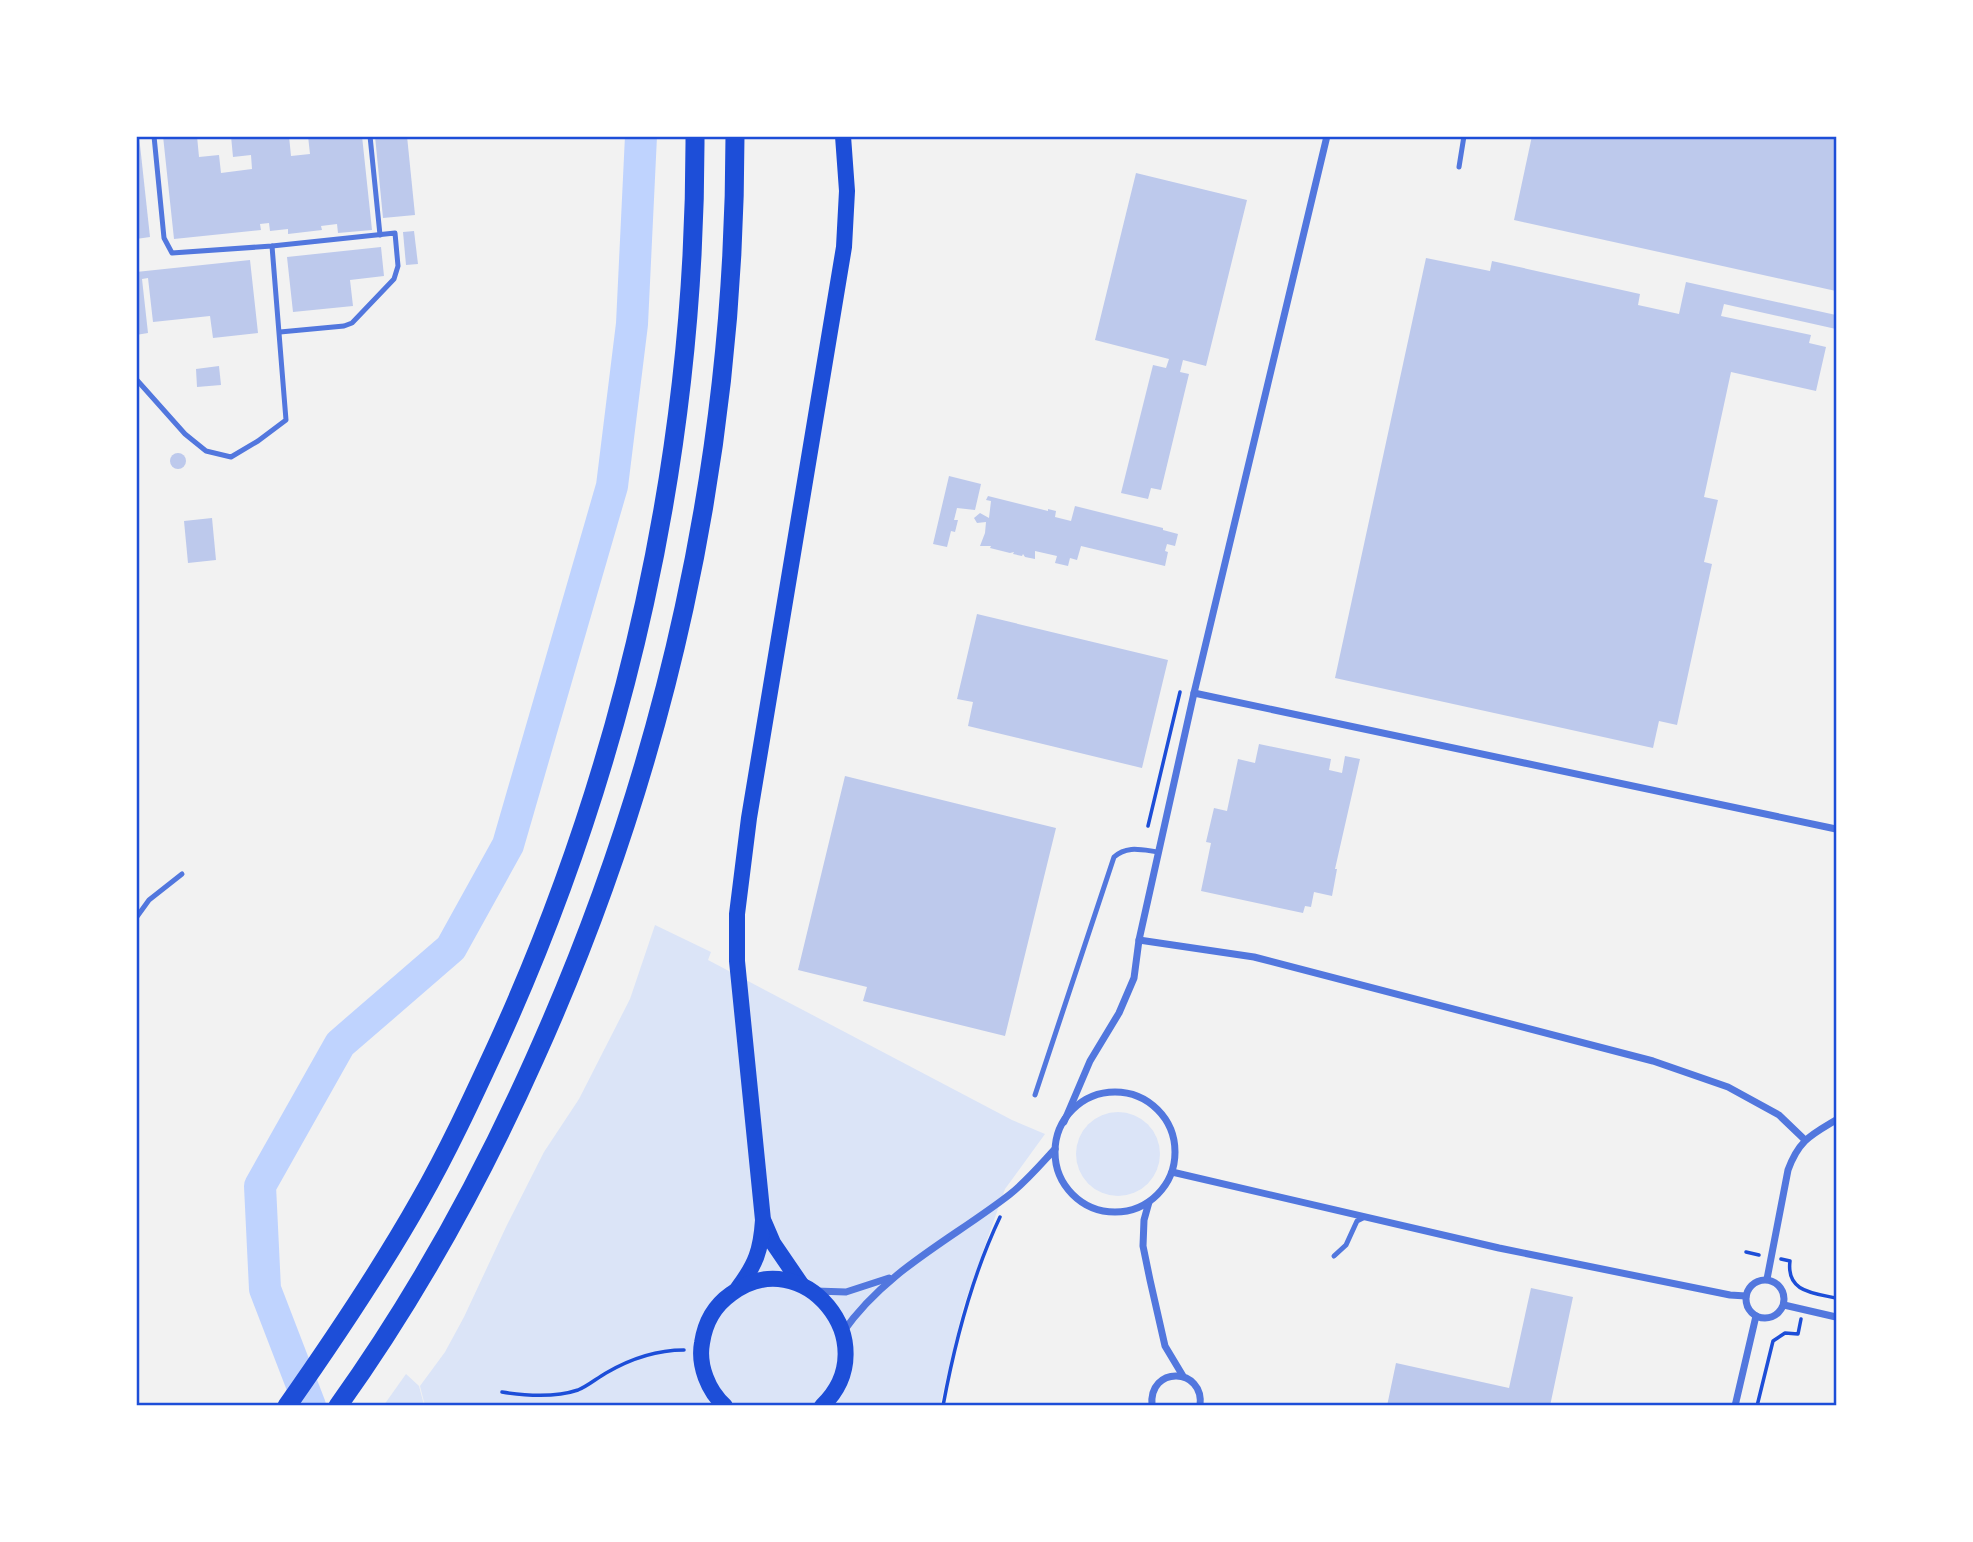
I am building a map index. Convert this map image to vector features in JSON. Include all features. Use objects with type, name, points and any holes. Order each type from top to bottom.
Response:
[{"type":"highway","points":[[287,1405],[377,1273],[421,1198],[472,1098],[526,982],[563,886],[603,767],[652,568],[675,432],[693,250],[695,136]]},
{"type":"highway","points":[[338,1405],[394,1322],[449,1230],[514,1104],[598,908],[643,774],[674,655],[698,547],[715,431],[734,243],[735,136]]},
{"type":"main road","points":[[725,1405],[709,1387],[703,1369],[701,1350],[704,1331],[711,1314],[723,1299],[738,1288],[754,1266],[761,1244],[763,1220],[737,961],[737,914],[748,818],[844,247],[847,191],[843,136]]},
{"type":"main road","points":[[763,1220],[773,1243],[807,1288]]},
{"type":"main road","points":[[738,1288],[763,1280],[789,1281],[807,1288],[826,1302],[836,1316],[846,1346],[842,1374],[822,1405]]},
{"type":"street","points":[[1063,1122],[1083,1101],[1097,1095],[1115,1092],[1134,1095],[1151,1104],[1164,1118],[1173,1135],[1175,1154],[1172,1172],[1163,1189],[1149,1202],[1132,1210],[1114,1213],[1096,1209],[1079,1201],[1066,1187],[1058,1171],[1055,1149],[1063,1122],[1090,1062],[1119,1013],[1135,978],[1139,940],[1194,692],[1328,136]]},
{"type":"street","points":[[1194,692],[1836,830]]},
{"type":"street","points":[[1139,940],[1254,957],[1653,1061],[1728,1087],[1779,1115],[1804,1139]]},
{"type":"street","points":[[1767,1279],[1788,1170],[1794,1153],[1804,1139],[1836,1120]]},
{"type":"street","points":[[843,1332],[855,1315],[893,1277],[1012,1193],[1055,1149]]},
{"type":"street","points":[[1172,1172],[1678,1285],[1746,1296]]},
{"type":"street","points":[[1149,1202],[1144,1220],[1143,1246],[1164,1346],[1183,1376],[1196,1385],[1200,1392],[1200,1405]]},
{"type":"street","points":[[807,1288],[846,1293],[893,1277]]},
{"type":"street","points":[[1767,1279],[1778,1284],[1784,1294],[1784,1306],[1776,1316],[1770,1318],[1756,1316],[1748,1308],[1746,1296],[1751,1285],[1767,1279]]},
{"type":"street","points":[[1784,1306],[1836,1317]]},
{"type":"street","points":[[1735,1405],[1756,1316]]},
{"type":"street","points":[[1152,1405],[1152,1396],[1160,1381],[1167,1377],[1183,1376]]},
{"type":"lane","points":[[154,136],[164,238],[172,253],[395,233],[398,267],[394,279],[352,323],[280,332]]},
{"type":"lane","points":[[370,136],[380,235]]},
{"type":"lane","points":[[1459,167],[1464,136]]},
{"type":"lane","points":[[136,379],[185,434],[206,451],[231,457],[286,420],[272,246]]},
{"type":"lane","points":[[1035,1095],[1114,858],[1128,849],[1159,852]]},
{"type":"lane","points":[[136,918],[149,900],[182,874]]},
{"type":"lane","points":[[1334,1256],[1346,1245],[1357,1221],[1366,1217]]},
{"type":"path","points":[[943,1405],[970,1296],[986,1247],[1012,1193]]},
{"type":"path","points":[[1746,1252],[1790,1261],[1788,1273],[1794,1284],[1807,1291],[1836,1298]]},
{"type":"path","points":[[1757,1405],[1773,1341],[1785,1333],[1798,1334],[1807,1291]]},
{"type":"path","points":[[502,1392],[553,1395],[580,1390],[630,1360],[672,1350],[701,1350]]},
{"type":"shaded area","points":[[655,925],[711,952],[708,960],[1012,1120],[1045,1134],[1005,1189],[963,1308],[940,1405],[425,1406],[420,1386],[445,1352],[464,1317],[544,1152],[579,1099],[630,999]]},
{"type":"shaded area","points":[[1110,1112],[1126,1112],[1142,1119],[1153,1130],[1160,1146],[1157,1170],[1148,1184],[1126,1196],[1110,1196],[1094,1189],[1083,1178],[1076,1162],[1076,1146],[1083,1130],[1094,1119]]},
{"type":"shaded area","points":[[406,1374],[419,1386],[424,1405],[384,1405]]},
{"type":"building","points":[[136,136],[139,136],[150,237],[136,239]]},
{"type":"building","points":[[163,136],[197,136],[199,157],[219,155],[221,173],[252,169],[251,155],[233,157],[231,136],[289,136],[291,156],[310,154],[308,136],[362,136],[372,230],[338,233],[337,224],[321,226],[322,230],[288,234],[288,229],[270,231],[269,223],[260,224],[261,230],[174,239]]},
{"type":"building","points":[[375,136],[407,136],[415,215],[383,218]]},
{"type":"building","points":[[1532,136],[1836,136],[1836,291],[1514,220]]},
{"type":"building","points":[[1136,173],[1247,200],[1206,366],[1183,360],[1180,372],[1189,374],[1161,490],[1151,488],[1148,499],[1121,493],[1153,365],[1166,368],[1169,359],[1095,340]]},
{"type":"building","points":[[414,231],[418,264],[406,265],[403,232]]},
{"type":"building","points":[[381,247],[384,276],[350,280],[353,306],[293,312],[287,257]]},
{"type":"building","points":[[1426,258],[1490,271],[1492,261],[1640,294],[1638,305],[1679,314],[1686,282],[1836,315],[1836,329],[1724,304],[1721,316],[1811,335],[1809,343],[1826,347],[1816,391],[1731,372],[1704,497],[1718,500],[1704,562],[1712,564],[1677,725],[1659,721],[1653,748],[1335,678]]},
{"type":"building","points":[[250,260],[258,333],[213,338],[210,316],[153,322],[148,278],[142,279],[148,333],[136,335],[136,272]]},
{"type":"building","points":[[219,366],[221,385],[197,387],[196,369]]},
{"type":"building","points":[[178,453],[184,455],[184,467],[178,469],[172,467],[170,461],[172,455]]},
{"type":"building","points":[[949,476],[981,484],[975,510],[957,508],[955,532],[951,531],[947,547],[933,544]]},
{"type":"building","points":[[988,496],[1056,511],[1055,517],[1071,521],[1075,506],[1178,534],[1175,546],[1167,544],[1165,566],[1081,546],[1077,560],[1070,558],[1068,566],[1055,563],[1057,556],[1035,551],[1035,559],[990,548],[991,546],[980,546],[986,522],[977,523],[974,518],[980,513],[989,518],[991,501],[986,500]]},
{"type":"building","points":[[212,518],[216,560],[188,563],[184,521]]},
{"type":"building","points":[[977,614],[1168,660],[1142,768],[968,726],[973,702],[957,699]]},
{"type":"building","points":[[1259,744],[1331,759],[1329,770],[1342,773],[1345,756],[1360,759],[1335,869],[1332,896],[1314,892],[1311,907],[1305,906],[1303,913],[1201,891],[1211,843],[1206,842],[1214,808],[1227,811],[1238,759],[1255,763]]},
{"type":"building","points":[[845,776],[1056,828],[1005,1036],[863,1001],[867,987],[798,970]]},
{"type":"building","points":[[1531,1288],[1573,1297],[1550,1406],[1387,1406],[1396,1363],[1509,1388]]},
{"type":"waterway","points":[[310,1406],[265,1289],[260,1186],[340,1044],[451,948],[508,845],[612,486],[632,324],[641,136]]}]
